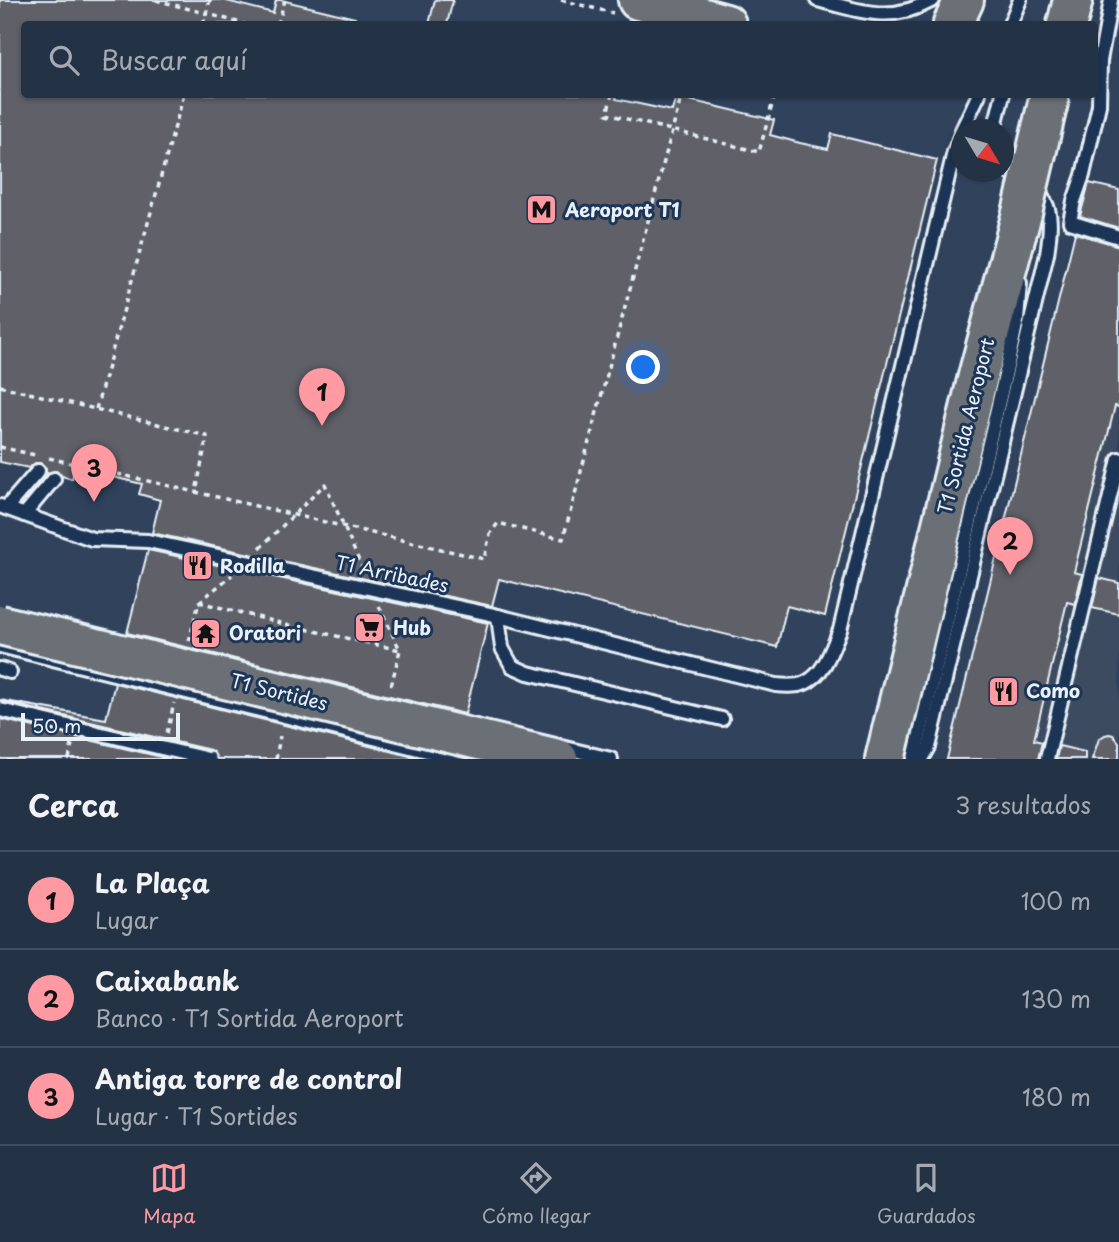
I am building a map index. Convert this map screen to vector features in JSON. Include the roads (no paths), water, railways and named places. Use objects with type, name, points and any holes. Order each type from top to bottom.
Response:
[{"type":"main road","points":[[954,21],[964,0]]},
{"type":"main road","points":[[1068,21],[1073,0]]},
{"type":"main road","points":[[631,8],[708,21]]},
{"type":"main road","name":"T1 Sortida Aeroport","points":[[885,759],[1049,98]]},
{"type":"main road","name":"T1 Sortides","points":[[0,625],[558,759]]},
{"type":"lane","points":[[817,0],[873,14],[906,12],[933,0]]},
{"type":"lane","points":[[1011,21],[1020,0]]},
{"type":"lane","points":[[1021,21],[1026,0]]},
{"type":"lane","points":[[1111,0],[1100,61],[1099,105],[1070,222],[1119,237]]},
{"type":"lane","points":[[967,119],[977,98]]},
{"type":"lane","points":[[997,119],[1002,98]]},
{"type":"lane","name":"T1 Arribades","points":[[3,507],[92,539],[148,541],[498,616],[776,685],[792,686],[804,683],[814,677],[824,664],[840,630],[951,165]]},
{"type":"lane","points":[[921,757],[1047,254],[1051,222],[1049,210],[1045,201],[1030,185],[1014,176]]},
{"type":"lane","points":[[921,757],[922,727],[1017,320],[1024,248],[1022,213]]},
{"type":"lane","points":[[1048,759],[1119,459]]},
{"type":"lane","points":[[3,507],[38,471]]},
{"type":"lane","points":[[24,515],[54,479]]},
{"type":"lane","points":[[498,616],[502,648],[512,666],[528,673],[722,719]]},
{"type":"lane","points":[[0,646],[460,759]]},
{"type":"lane","points":[[346,695],[611,759]]},
{"type":"lane","points":[[0,710],[208,759]]},
{"type":"place","name":"Aeroport T1","points":[[542,210]]},
{"type":"place","name":"La Plaça","points":[[322,426]]},
{"type":"place","name":"Antiga torre de control","points":[[94,502]]},
{"type":"place","name":"Rodilla","points":[[197,566]]},
{"type":"place","name":"Caixabank","points":[[1010,575]]},
{"type":"place","name":"Hub","points":[[370,628]]},
{"type":"place","name":"Oratori","points":[[206,633]]},
{"type":"place","name":"Como","points":[[1003,691]]}]
